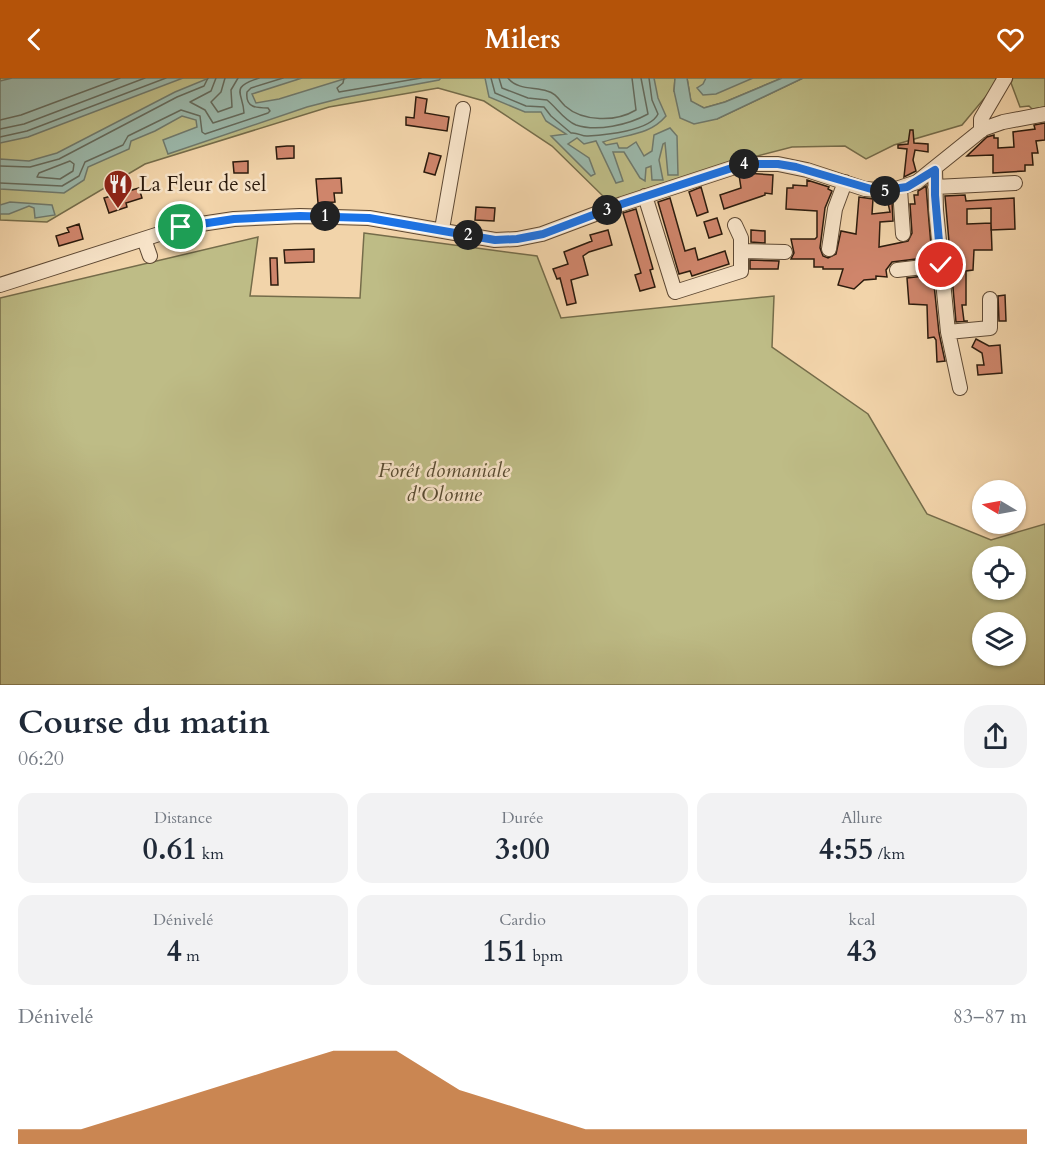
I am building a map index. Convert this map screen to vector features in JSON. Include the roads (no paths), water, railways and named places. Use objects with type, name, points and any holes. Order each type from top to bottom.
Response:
[{"type":"street","points":[[981,131],[981,118],[1005,78]]},
{"type":"street","points":[[442,229],[463,109]]},
{"type":"street","points":[[0,285],[181,227],[207,222],[300,216],[369,218],[495,240],[517,239],[543,234],[622,204],[726,169],[760,163],[796,167],[878,191],[900,189],[917,182],[935,170],[969,138],[981,131],[1003,122],[1045,114]]},
{"type":"street","points":[[935,170],[948,332],[960,388]]},
{"type":"street","points":[[829,249],[835,209],[845,182]]},
{"type":"street","points":[[935,187],[1015,183]]},
{"type":"street","points":[[900,189],[903,234]]},
{"type":"street","points":[[645,196],[675,292],[738,273],[741,268],[742,251],[741,238],[735,225]]},
{"type":"street","points":[[144,239],[150,256]]},
{"type":"street","points":[[742,251],[785,252]]},
{"type":"street","points":[[897,270],[941,265]]},
{"type":"street","points":[[948,332],[990,328],[990,299]]},
{"type":"water","points":[[12,78],[183,78],[28,137],[0,143],[0,81]]},
{"type":"water","points":[[209,78],[302,78],[252,94],[256,103],[279,99],[347,78],[441,78],[307,107],[168,154],[163,140],[197,127],[196,120],[182,116],[131,141],[129,149],[88,167],[84,180],[64,193],[0,189],[0,159],[29,161],[57,153],[175,92]]},
{"type":"water","points":[[485,78],[654,78],[658,98],[666,116],[645,131],[603,142],[606,145],[617,143],[619,148],[627,148],[636,142],[644,156],[652,151],[654,135],[670,128],[677,136],[678,175],[668,175],[665,143],[659,160],[663,180],[652,180],[651,166],[646,168],[645,181],[640,178],[624,152],[613,152],[623,181],[616,183],[596,141],[584,144],[577,138],[568,144],[589,158],[595,174],[591,176],[551,136],[566,134],[546,121],[541,112],[525,112],[489,97]]},
{"type":"water","points":[[675,78],[687,78],[691,101],[704,108],[725,102],[782,78],[803,78],[717,119],[694,124],[680,118],[674,91]]},
{"type":"water","points":[[706,78],[753,78],[716,94],[703,95],[697,88]]},
{"type":"water","points":[[10,202],[52,205],[55,215],[35,218],[34,208],[29,206],[9,214],[0,214],[0,205]]},
{"type":"place","name":"La Fleur de sel","points":[[118,210]]},
{"type":"park label","name":"Forêt domaniale d'Olonne","points":[[444,482]]}]
